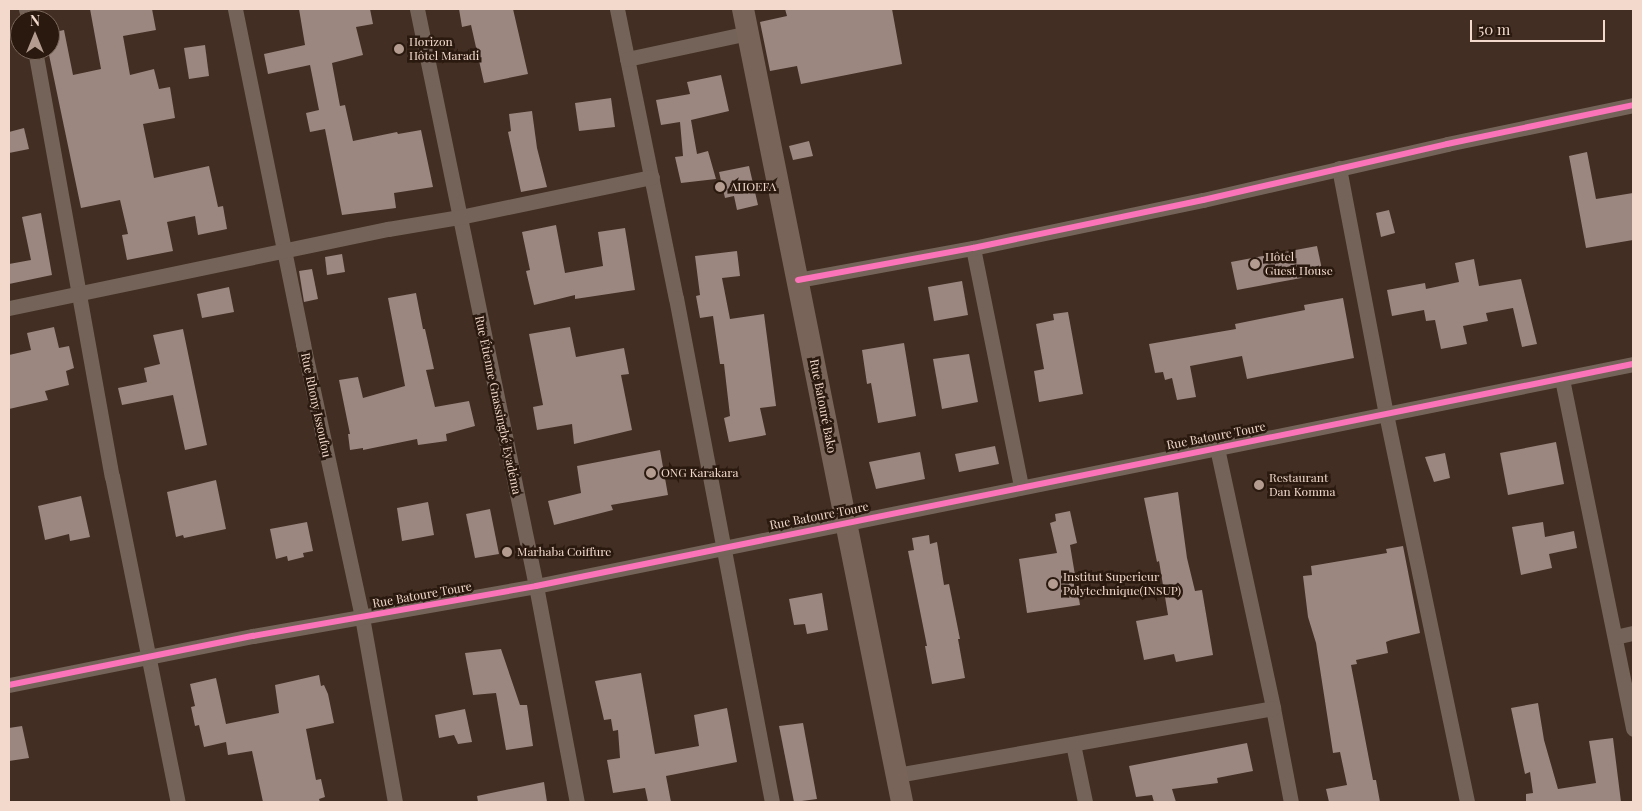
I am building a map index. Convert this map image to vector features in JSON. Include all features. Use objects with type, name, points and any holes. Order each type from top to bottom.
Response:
[{"type":"main road","name":"Rue Batouré Bako","points":[[743,9],[902,802]]},
{"type":"street","name":"Rue Rhony Issoufou","points":[[235,9],[284,252],[362,617],[394,802]]},
{"type":"street","name":"Rue Étienne Gnassingbé Eyadéma","points":[[417,9],[536,586],[577,802]]},
{"type":"street","points":[[617,9],[652,177],[772,802]]},
{"type":"street","points":[[628,59],[748,32]]},
{"type":"street","points":[[37,60],[148,658],[178,802]]},
{"type":"street","points":[[798,280],[974,248],[1204,200],[1339,168],[1633,105]]},
{"type":"street","points":[[1339,168],[1386,414],[1467,802]]},
{"type":"street","points":[[9,308],[388,229],[460,217],[652,177]]},
{"type":"street","points":[[974,248],[1021,487]]},
{"type":"street","name":"Rue Batoure Toure","points":[[9,685],[362,617],[536,586],[1633,364]]},
{"type":"street","points":[[1562,379],[1633,729]]},
{"type":"street","points":[[1217,448],[1273,708],[1291,802]]},
{"type":"street","points":[[1615,637],[1633,633]]},
{"type":"street","points":[[897,774],[1273,708]]},
{"type":"street","points":[[1074,744],[1085,802]]},
{"type":"building","points":[[90,9],[152,9],[156,30],[123,36],[130,75],[154,69],[159,89],[170,87],[175,118],[143,124],[154,178],[209,166],[218,207],[223,206],[227,229],[198,235],[195,216],[167,222],[173,251],[127,260],[122,235],[128,234],[120,200],[81,208],[50,60],[60,60],[60,31],[64,30],[73,75],[101,69]]},
{"type":"building","points":[[299,9],[370,9],[373,24],[356,27],[363,55],[332,63],[340,106],[345,105],[353,141],[397,132],[398,134],[421,130],[433,187],[394,193],[396,208],[342,215],[325,129],[310,132],[306,113],[319,110],[310,65],[268,74],[264,54],[305,45]]},
{"type":"building","points":[[459,9],[513,9],[528,74],[484,83],[471,25],[462,27]]},
{"type":"building","points":[[785,9],[892,9],[902,64],[801,84],[797,66],[770,71],[760,22],[787,16]]},
{"type":"building","points":[[205,45],[209,76],[189,79],[184,48]]},
{"type":"building","points":[[721,75],[729,111],[691,120],[697,154],[708,151],[716,179],[681,183],[675,157],[683,156],[680,122],[661,125],[656,100],[690,94],[687,82]]},
{"type":"building","points":[[611,98],[615,127],[579,131],[575,103]]},
{"type":"building","points":[[532,111],[537,148],[547,187],[521,192],[508,132],[511,131],[509,114]]},
{"type":"building","points":[[24,128],[29,149],[9,153],[9,132]]},
{"type":"building","points":[[809,141],[813,156],[793,160],[789,146]]},
{"type":"building","points":[[1587,152],[1596,199],[1633,193],[1633,240],[1586,248],[1569,156]]},
{"type":"building","points":[[749,166],[758,205],[737,210],[734,196],[725,198],[719,172]]},
{"type":"building","points":[[1389,210],[1395,233],[1381,237],[1376,213]]},
{"type":"building","points":[[41,213],[52,275],[9,284],[9,264],[31,260],[22,217]]},
{"type":"building","points":[[556,225],[565,273],[603,266],[598,232],[625,228],[635,290],[575,299],[575,295],[534,305],[526,271],[530,270],[522,232]]},
{"type":"building","points":[[1317,246],[1323,274],[1237,290],[1231,262]]},
{"type":"building","points":[[737,251],[740,276],[722,278],[730,319],[764,314],[776,406],[760,408],[766,435],[729,442],[724,418],[730,416],[724,364],[720,364],[713,316],[700,318],[696,296],[700,295],[695,256]]},
{"type":"building","points":[[342,254],[345,272],[327,275],[325,257]]},
{"type":"building","points":[[1474,259],[1479,286],[1521,279],[1537,344],[1522,347],[1513,308],[1486,313],[1488,321],[1463,326],[1467,344],[1441,349],[1435,320],[1426,321],[1424,310],[1392,316],[1387,290],[1425,283],[1426,289],[1459,282],[1455,263]]},
{"type":"building","points":[[312,269],[318,299],[304,302],[299,271]]},
{"type":"building","points":[[962,281],[968,315],[934,321],[928,287]]},
{"type":"building","points":[[229,287],[234,312],[202,318],[197,294]]},
{"type":"building","points":[[416,293],[434,369],[426,370],[435,407],[469,401],[475,426],[446,434],[447,441],[418,445],[417,439],[363,450],[363,448],[350,450],[348,434],[350,434],[339,380],[358,377],[363,398],[405,386],[388,298]]},
{"type":"building","points":[[1343,298],[1354,358],[1247,379],[1242,356],[1190,366],[1196,397],[1177,400],[1172,378],[1165,380],[1163,372],[1155,373],[1149,344],[1236,329],[1235,324],[1305,310],[1304,305]]},
{"type":"building","points":[[1068,312],[1083,394],[1039,402],[1034,371],[1044,369],[1036,324],[1054,320],[1053,314]]},
{"type":"building","points":[[54,327],[59,348],[69,346],[74,368],[66,371],[69,385],[45,391],[48,400],[9,409],[9,355],[31,350],[27,333]]},
{"type":"building","points":[[570,327],[576,357],[624,348],[629,374],[621,375],[632,430],[574,444],[572,424],[537,430],[533,407],[543,405],[529,334]]},
{"type":"building","points":[[183,329],[207,445],[185,450],[173,395],[122,405],[118,388],[147,382],[144,368],[160,364],[153,335]]},
{"type":"building","points":[[904,343],[916,416],[878,423],[871,383],[867,384],[862,350]]},
{"type":"building","points":[[969,354],[978,402],[942,409],[933,359]]},
{"type":"building","points":[[1556,442],[1564,484],[1508,495],[1500,453]]},
{"type":"building","points":[[995,446],[999,464],[959,472],[955,454]]},
{"type":"building","points":[[660,450],[668,495],[611,505],[613,510],[554,525],[548,501],[581,493],[577,466]]},
{"type":"building","points":[[920,452],[925,479],[876,489],[869,462]]},
{"type":"building","points":[[1445,453],[1450,478],[1434,482],[1425,457]]},
{"type":"building","points":[[216,480],[226,529],[184,538],[183,535],[176,537],[167,492]]},
{"type":"building","points":[[1178,492],[1187,558],[1195,591],[1202,590],[1213,655],[1176,662],[1174,654],[1144,660],[1136,621],[1168,615],[1159,561],[1157,562],[1144,498]]},
{"type":"building","points":[[81,496],[90,537],[70,541],[69,534],[45,540],[38,506]]},
{"type":"building","points":[[428,502],[434,535],[402,541],[397,508]]},
{"type":"building","points":[[490,509],[499,554],[475,558],[466,514]]},
{"type":"building","points":[[1070,511],[1077,543],[1070,545],[1080,605],[1027,613],[1019,559],[1057,553],[1050,523],[1056,521],[1055,514]]},
{"type":"building","points":[[307,522],[313,551],[303,553],[304,557],[288,561],[287,556],[276,559],[270,529]]},
{"type":"building","points":[[1543,522],[1545,537],[1574,531],[1577,548],[1549,554],[1552,568],[1521,575],[1512,527]]},
{"type":"building","points":[[929,535],[930,544],[937,542],[944,585],[949,584],[960,639],[958,639],[965,678],[932,684],[925,646],[927,646],[908,551],[914,550],[912,538]]},
{"type":"building","points":[[1403,546],[1420,633],[1386,642],[1388,653],[1356,660],[1357,664],[1351,665],[1373,780],[1376,780],[1380,802],[1329,802],[1326,789],[1347,785],[1340,752],[1333,753],[1316,643],[1308,617],[1303,576],[1312,575],[1311,566],[1387,553],[1386,549]]},
{"type":"building","points":[[822,593],[828,630],[807,634],[805,624],[794,625],[789,599]]},
{"type":"building","points":[[501,649],[520,705],[527,705],[533,746],[506,750],[496,693],[473,695],[465,653]]},
{"type":"building","points":[[641,673],[655,754],[699,746],[694,715],[727,708],[737,762],[666,776],[671,802],[648,802],[645,788],[613,793],[607,760],[620,758],[618,730],[613,731],[611,719],[604,720],[595,681]]},
{"type":"building","points":[[319,675],[321,686],[324,685],[328,694],[334,723],[306,729],[316,780],[321,779],[325,797],[319,799],[320,802],[263,802],[252,751],[228,755],[226,742],[204,747],[199,725],[195,726],[191,707],[195,706],[190,684],[216,678],[226,724],[279,713],[275,685]]},
{"type":"building","points":[[1538,703],[1544,740],[1558,789],[1596,783],[1589,741],[1613,738],[1621,802],[1526,802],[1526,794],[1533,793],[1530,772],[1525,774],[1511,708]]},
{"type":"building","points":[[465,709],[472,742],[458,744],[454,735],[439,738],[435,715]]},
{"type":"building","points":[[803,723],[817,799],[794,802],[779,726]]},
{"type":"building","points":[[22,726],[29,758],[9,761],[9,728]]},
{"type":"building","points":[[1247,743],[1253,771],[1217,778],[1218,783],[1172,789],[1176,802],[1154,802],[1152,795],[1136,797],[1129,766]]},
{"type":"building","points":[[544,782],[547,802],[478,802],[477,796]]},
{"type":"cycle path","points":[[798,280],[973,248],[1203,200],[1447,144],[1633,105]]},
{"type":"cycle path","points":[[9,685],[253,636],[536,586],[1633,364]]},
{"type":"place","name":"Horizon Hôtel Maradi","points":[[399,49]]},
{"type":"place","name":"AHOEFA","points":[[720,187]]},
{"type":"place","name":"Hôtel Guest House","points":[[1255,264]]},
{"type":"place","name":"ONG Karakara","points":[[651,473]]},
{"type":"place","name":"Restaurant Dan Komma","points":[[1259,485]]},
{"type":"place","name":"Marhaba Coiffure","points":[[507,552]]},
{"type":"place","name":"Institut Superieur Polytechnique(INSUP)","points":[[1053,584]]}]
